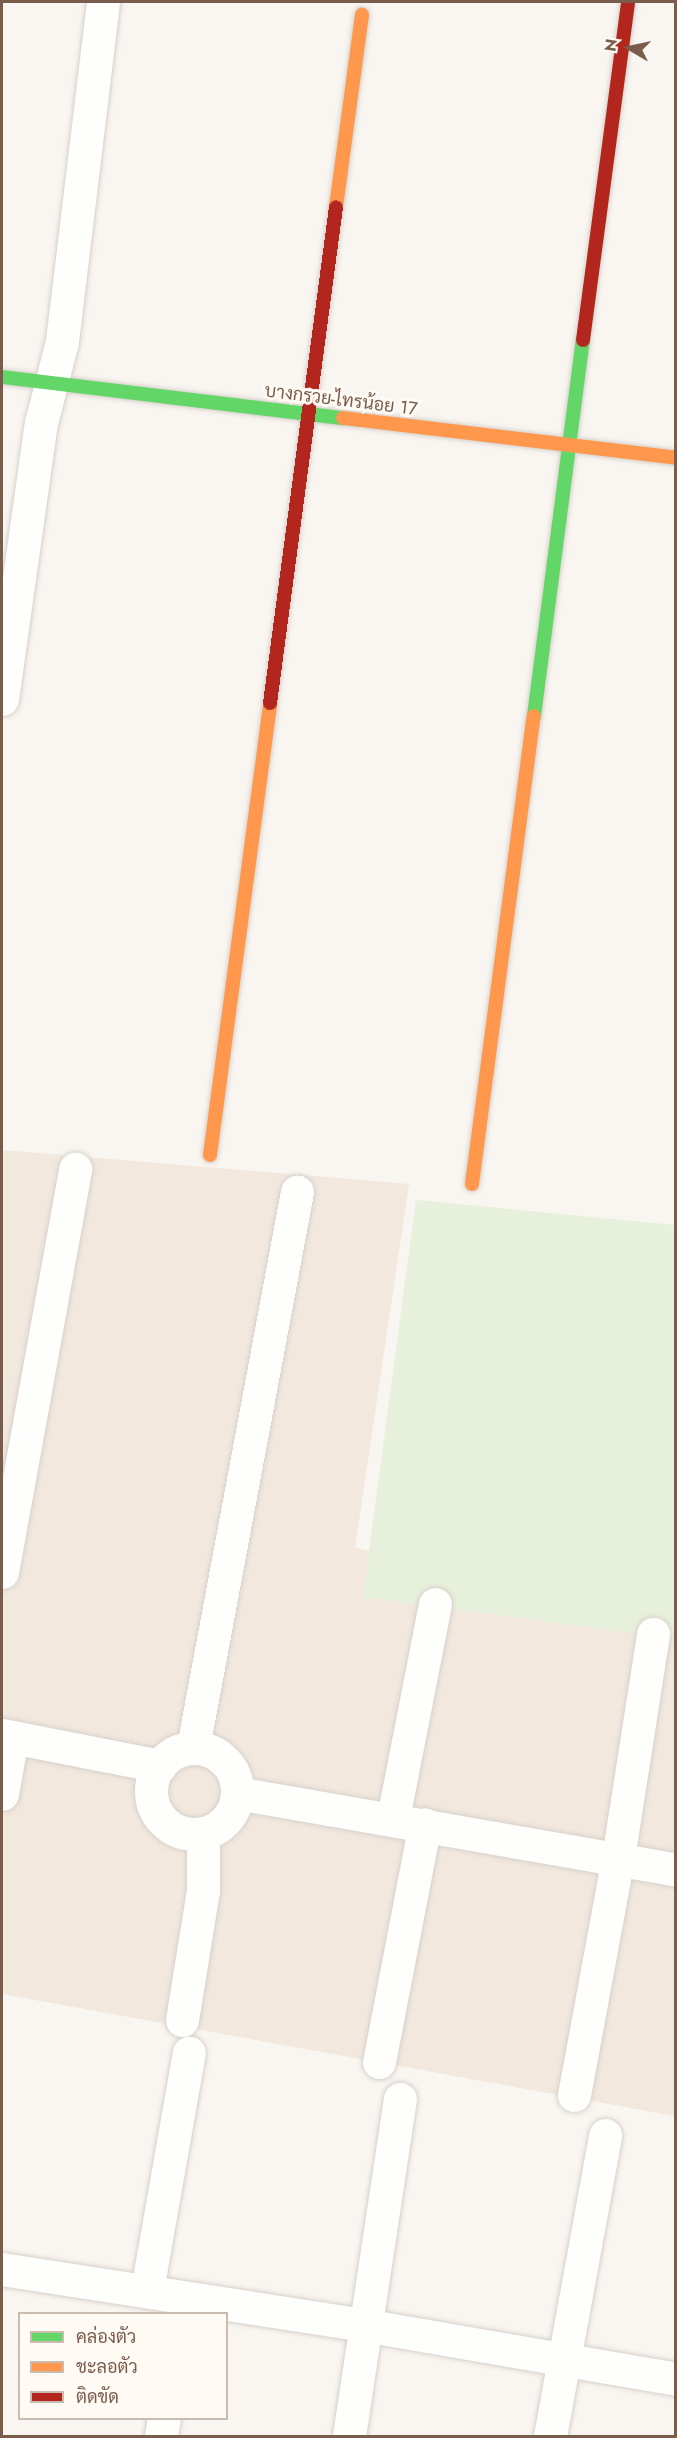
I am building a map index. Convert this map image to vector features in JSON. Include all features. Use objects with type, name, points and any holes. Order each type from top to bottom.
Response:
[{"type":"street","points":[[2,699],[41,423],[62,341],[103,2]]},
{"type":"street","points":[[472,1184],[573,446],[628,2]]},
{"type":"street","points":[[210,1155],[362,15]]},
{"type":"street","name":"บางกรวย-ไทรน้อย 17","points":[[2,377],[675,458]]},
{"type":"street","points":[[2,1572],[75,1169]]},
{"type":"street","points":[[193,1747],[297,1192]]},
{"type":"street","points":[[393,1818],[435,1604]]},
{"type":"street","points":[[574,2095],[618,1858],[653,1634]]},
{"type":"street","points":[[2,1794],[7,1736],[160,1766]]},
{"type":"street","points":[[193,1747],[213,1753],[230,1766],[237,1793],[230,1814],[203,1833],[175,1829],[163,1820],[152,1794],[160,1766],[168,1756],[193,1747]]},
{"type":"street","points":[[237,1793],[393,1818],[675,1870]]},
{"type":"street","points":[[379,2062],[425,1824]]},
{"type":"street","points":[[182,2020],[203,1891],[203,1833]]},
{"type":"street","points":[[147,2290],[189,2053]]},
{"type":"street","points":[[350,2436],[364,2325],[400,2099]]},
{"type":"street","points":[[550,2436],[605,2136]]},
{"type":"street","points":[[2,2270],[147,2290],[184,2305],[364,2325],[675,2379]]},
{"type":"street","points":[[161,2436],[164,2420]]},
{"type":"shaded area","points":[[2,1150],[409,1184],[355,1548],[675,1607],[675,2116],[2,1994]]},
{"type":"green space","points":[[416,1200],[675,1225],[675,1639],[363,1597]]},
{"type":"traffic: fast","points":[[534,716],[583,340]]},
{"type":"traffic: fast","points":[[2,377],[343,418]]},
{"type":"traffic: slow","points":[[336,207],[362,15]]},
{"type":"traffic: slow","points":[[343,418],[676,458]]},
{"type":"traffic: slow","points":[[210,1155],[270,703]]},
{"type":"traffic: slow","points":[[472,1184],[534,716]]},
{"type":"traffic: jam","points":[[583,340],[628,2]]},
{"type":"traffic: jam","points":[[270,703],[336,207]]}]
